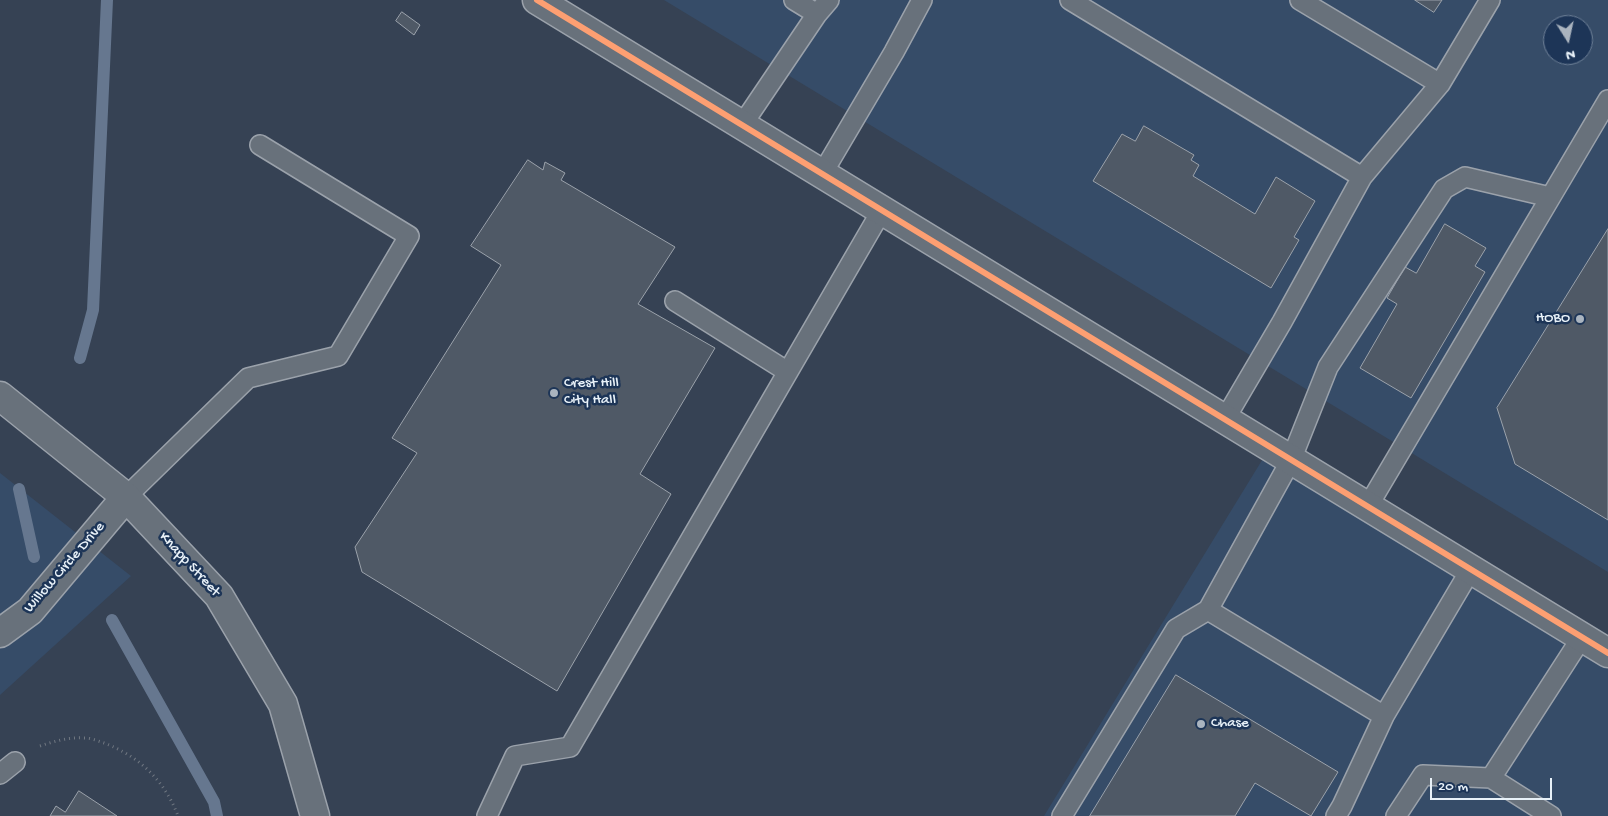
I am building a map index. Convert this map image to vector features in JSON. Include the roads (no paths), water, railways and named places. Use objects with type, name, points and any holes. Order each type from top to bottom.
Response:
[{"type":"main road","points":[[537,0],[1608,652]]},
{"type":"main road","name":"Knapp Street","points":[[0,396],[126,497],[219,596],[283,704],[315,816]]},
{"type":"main road","name":"Willow Circle Drive","points":[[0,633],[30,611],[126,497]]},
{"type":"lane","points":[[742,125],[823,7],[794,0]]},
{"type":"lane","points":[[822,174],[894,52],[922,0]]},
{"type":"lane","points":[[1070,0],[1362,177]]},
{"type":"lane","points":[[1300,0],[1440,84]]},
{"type":"lane","points":[[1225,419],[1282,322],[1362,177],[1440,84],[1490,0]]},
{"type":"lane","points":[[1368,506],[1608,100]]},
{"type":"lane","points":[[126,497],[248,378],[338,356],[409,236],[260,145]]},
{"type":"lane","points":[[1062,816],[1176,629],[1208,610],[1291,460],[1328,367],[1444,189],[1465,177],[1550,197]]},
{"type":"lane","points":[[487,816],[515,756],[570,747],[882,210]]},
{"type":"lane","points":[[675,301],[788,372]]},
{"type":"lane","points":[[1336,816],[1384,716],[1471,569]]},
{"type":"lane","points":[[1208,610],[1384,716]]},
{"type":"lane","points":[[1491,778],[1582,637]]},
{"type":"lane","points":[[0,774],[15,762]]},
{"type":"lane","points":[[1396,816],[1423,775],[1491,778],[1551,816]]},
{"type":"waterway","points":[[80,358],[93,310],[107,0]]},
{"type":"waterway","points":[[19,489],[34,557]]},
{"type":"waterway","points":[[112,620],[214,802],[217,816]]},
{"type":"place","name":"HOBO","points":[[1580,319]]},
{"type":"place","name":"Crest Hill City Hall","points":[[554,393]]},
{"type":"place","name":"Chase","points":[[1201,724]]}]
